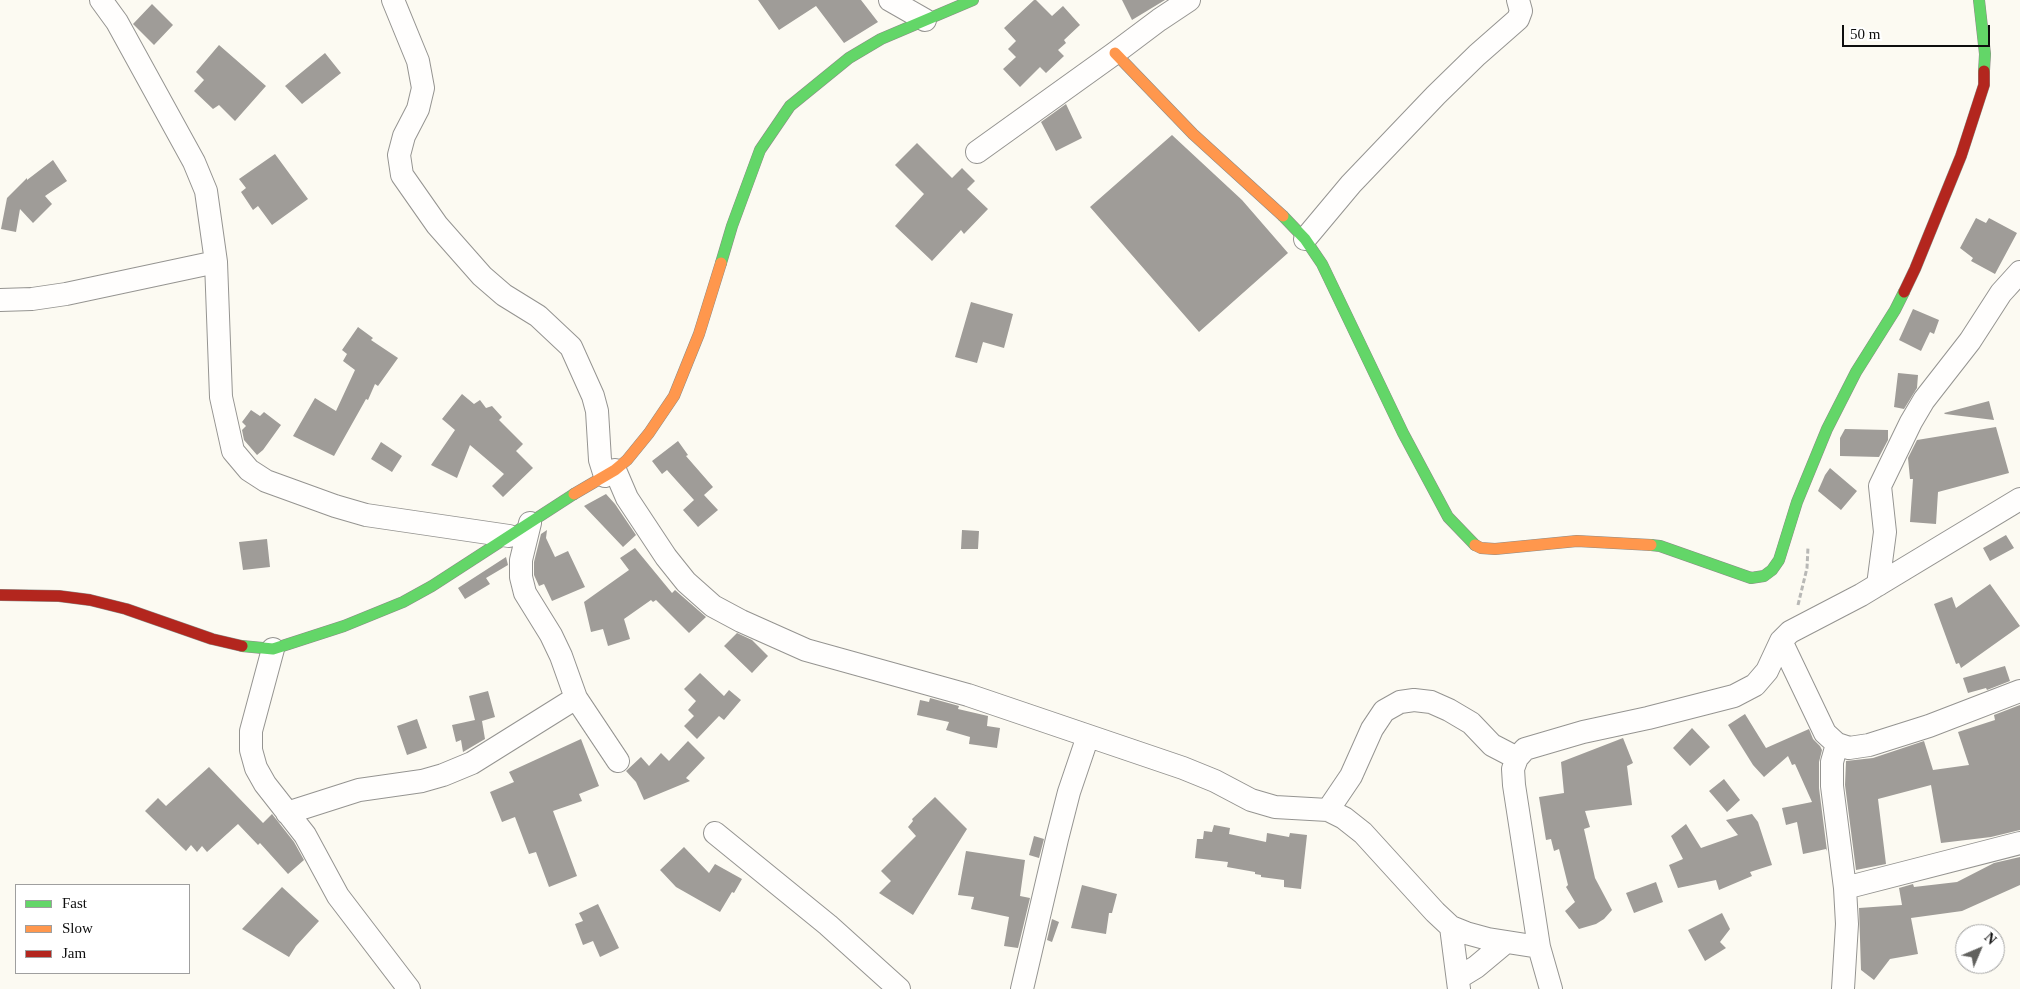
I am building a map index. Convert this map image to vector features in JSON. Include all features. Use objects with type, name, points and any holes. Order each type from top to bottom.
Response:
[{"type":"street","points":[[101,0],[117,22],[194,162],[206,192],[216,262],[221,397],[233,450],[249,470],[266,482],[335,506],[366,514],[510,536]]},
{"type":"street","points":[[393,0],[418,61],[423,88],[418,109],[404,136],[399,155],[402,176],[437,225],[482,276],[504,294],[538,316],[571,347],[593,396],[597,411],[600,460],[666,557],[686,582],[720,610],[769,635],[806,650],[968,695],[1183,768],[1251,800],[1275,806],[1328,810],[1344,818],[1363,833],[1435,912],[1451,926],[1466,933],[1539,947]]},
{"type":"street","points":[[890,0],[925,20]]},
{"type":"street","points":[[0,595],[59,596],[90,600],[126,609],[212,639],[236,645],[273,649],[344,626],[403,602],[466,566],[544,512],[610,473],[638,446],[677,388],[699,334],[732,226],[760,150],[790,106],[849,58],[881,39],[973,0]]},
{"type":"street","points":[[977,152],[1189,0]]},
{"type":"street","points":[[1305,240],[1351,184],[1436,95],[1518,19],[1521,11],[1518,0]]},
{"type":"street","points":[[1115,53],[1193,134],[1279,212],[1305,240],[1322,264],[1403,434],[1448,517],[1472,543],[1481,548],[1495,549],[1578,541],[1660,546],[1751,578],[1764,576],[1772,570],[1779,560],[1797,502],[1827,429],[1856,372],[1895,310],[1915,269],[1961,156],[1978,110],[1984,85],[1985,54],[1979,0]]},
{"type":"street","points":[[0,300],[32,299],[66,294],[216,262]]},
{"type":"street","points":[[1878,585],[1885,532],[1880,486],[1888,467],[1924,400],[1970,341],[2001,293],[2020,272]]},
{"type":"street","points":[[1551,989],[1539,947],[1514,785],[1513,769],[1517,758],[1525,749],[1583,732],[1734,696],[1755,685],[1767,671],[1781,642],[1790,632],[1861,595],[2020,499]]},
{"type":"street","points":[[530,523],[522,560],[521,577],[525,593],[555,642],[576,698],[618,760]]},
{"type":"street","points":[[1781,642],[1825,733],[1837,744],[1849,748],[1869,745],[1929,726],[2020,691]]},
{"type":"street","points":[[273,649],[251,732],[251,750],[256,768],[265,784],[305,835],[338,896],[409,989]]},
{"type":"street","points":[[287,813],[359,790],[422,781],[443,775],[472,763],[576,698]]},
{"type":"street","points":[[1328,810],[1351,776],[1372,730],[1384,712],[1400,702],[1414,700],[1432,702],[1449,710],[1470,723],[1500,751],[1517,758]]},
{"type":"street","points":[[1022,989],[1056,839],[1069,792],[1088,736]]},
{"type":"street","points":[[1837,744],[1832,762],[1832,786],[1848,924],[1843,989]]},
{"type":"street","points":[[715,833],[828,925],[899,989]]},
{"type":"street","points":[[1845,888],[2020,843]]},
{"type":"street","points":[[1451,926],[1458,983]]},
{"type":"street","points":[[1458,983],[1506,942]]},
{"type":"building","points":[[758,0],[861,0],[878,22],[844,43],[816,6],[779,30]]},
{"type":"building","points":[[1034,0],[1052,16],[1063,6],[1080,25],[1064,40],[1066,43],[1058,50],[1064,56],[1046,73],[1040,67],[1020,87],[1003,69],[1016,57],[1008,49],[1016,41],[1004,28]]},
{"type":"building","points":[[1122,0],[1165,0],[1132,20]]},
{"type":"building","points":[[152,4],[173,25],[154,45],[133,24]]},
{"type":"building","points":[[219,45],[266,86],[235,121],[219,105],[213,109],[194,91],[204,80],[196,72]]},
{"type":"building","points":[[325,53],[341,73],[302,104],[285,86]]},
{"type":"building","points":[[1066,104],[1082,138],[1056,151],[1041,122]]},
{"type":"building","points":[[1172,135],[1242,200],[1288,253],[1199,332],[1090,207]]},
{"type":"building","points":[[917,143],[952,178],[962,168],[975,181],[967,189],[988,209],[964,234],[961,230],[932,261],[895,226],[924,194],[895,165]]},
{"type":"building","points":[[275,154],[308,199],[272,225],[258,206],[253,210],[241,192],[246,188],[239,179]]},
{"type":"building","points":[[53,160],[67,181],[45,196],[52,204],[33,223],[20,209],[16,232],[1,229],[7,198],[27,178],[27,180]]},
{"type":"building","points":[[1976,218],[1986,223],[1989,218],[2017,233],[1995,274],[1971,261],[1973,258],[1960,248]]},
{"type":"building","points":[[971,302],[1013,314],[1004,348],[983,342],[977,363],[955,357]]},
{"type":"building","points":[[1913,309],[1939,320],[1934,334],[1930,332],[1921,351],[1899,340]]},
{"type":"building","points":[[358,327],[373,338],[371,340],[398,358],[378,386],[375,384],[368,400],[366,399],[334,456],[293,436],[315,398],[336,411],[355,370],[343,361],[347,354],[342,350]]},
{"type":"building","points":[[1898,373],[1918,375],[1917,388],[1904,409],[1894,407]]},
{"type":"building","points":[[462,394],[474,404],[480,400],[486,408],[492,406],[502,417],[499,420],[523,444],[516,451],[533,468],[503,497],[492,486],[504,474],[470,445],[457,478],[431,465],[455,430],[442,419]]},
{"type":"building","points":[[1989,401],[1994,420],[1944,413]]},
{"type":"building","points":[[251,410],[260,416],[264,412],[281,425],[263,450],[257,455],[244,440],[242,430],[246,426],[242,422]]},
{"type":"building","points":[[1996,427],[2009,473],[1938,492],[1936,524],[1910,522],[1913,479],[1910,479],[1908,458],[1917,440]]},
{"type":"building","points":[[1845,429],[1888,430],[1888,440],[1879,457],[1840,456],[1840,438]]},
{"type":"building","points":[[678,441],[688,455],[686,456],[713,487],[704,495],[718,510],[698,527],[683,510],[694,500],[667,470],[662,474],[652,461]]},
{"type":"building","points":[[381,442],[402,456],[392,472],[371,459]]},
{"type":"building","points":[[1830,468],[1857,491],[1841,510],[1818,491]]},
{"type":"building","points":[[606,494],[636,535],[623,547],[584,506]]},
{"type":"building","points":[[547,530],[546,538],[555,557],[568,551],[585,587],[552,601],[544,584],[539,586],[534,575],[534,562],[541,534]]},
{"type":"building","points":[[962,530],[979,531],[978,549],[961,549]]},
{"type":"building","points":[[2006,535],[2014,548],[1990,561],[1983,548]]},
{"type":"building","points":[[267,539],[270,567],[243,570],[239,542]]},
{"type":"building","points":[[635,548],[672,593],[675,590],[706,617],[689,633],[656,600],[653,602],[651,600],[624,619],[630,639],[608,646],[603,629],[591,632],[584,602],[629,570],[620,558]]},
{"type":"building","points":[[506,557],[508,565],[486,578],[490,584],[465,599],[458,588]]},
{"type":"building","points":[[1990,584],[2020,626],[1961,668],[1959,663],[1956,664],[1934,604],[1952,597],[1956,608]]},
{"type":"building","points":[[737,633],[752,640],[768,656],[752,673],[724,646]]},
{"type":"building","points":[[2005,666],[2010,681],[1987,690],[1986,688],[1968,693],[1963,678]]},
{"type":"building","points":[[700,673],[724,696],[729,690],[741,700],[724,720],[719,716],[697,739],[684,726],[694,716],[688,710],[696,701],[684,689]]},
{"type":"building","points":[[488,691],[495,717],[482,721],[485,739],[463,752],[461,740],[456,742],[452,725],[475,720],[469,696]]},
{"type":"building","points":[[930,698],[959,706],[958,709],[988,716],[987,726],[1000,728],[997,748],[969,744],[970,737],[946,730],[949,722],[917,715],[920,700],[929,702]]},
{"type":"building","points":[[2020,705],[2020,830],[1991,837],[1941,843],[1931,785],[1878,799],[1886,864],[1856,870],[1845,785],[1846,761],[1873,758],[1924,741],[1933,770],[1969,765],[1958,732],[1995,720],[1994,715]]},
{"type":"building","points":[[1745,714],[1766,748],[1809,729],[1813,739],[1820,746],[1822,750],[1819,762],[1819,788],[1827,851],[1826,849],[1803,854],[1797,822],[1786,825],[1782,808],[1812,802],[1795,764],[1792,765],[1788,756],[1764,777],[1753,765],[1728,725]]},
{"type":"building","points":[[417,719],[427,748],[407,755],[397,726]]},
{"type":"building","points":[[1692,728],[1710,747],[1690,766],[1673,748]]},
{"type":"building","points":[[1623,738],[1633,763],[1627,766],[1632,805],[1585,811],[1590,827],[1584,829],[1595,878],[1612,910],[1604,919],[1596,924],[1579,929],[1565,911],[1575,902],[1566,887],[1568,885],[1559,849],[1554,851],[1551,839],[1546,840],[1539,797],[1564,793],[1561,762]]},
{"type":"building","points":[[581,739],[599,786],[579,794],[582,801],[553,811],[577,876],[549,887],[536,852],[529,854],[515,817],[502,822],[490,792],[514,782],[509,772]]},
{"type":"building","points":[[688,741],[705,758],[686,778],[690,781],[644,800],[636,782],[626,771],[641,757],[649,766],[661,753],[669,761]]},
{"type":"building","points":[[209,767],[263,823],[272,814],[294,842],[304,860],[288,874],[260,843],[258,845],[238,824],[207,852],[202,846],[197,852],[191,845],[186,851],[145,811],[158,798],[166,806]]},
{"type":"building","points":[[1724,779],[1740,800],[1727,812],[1709,791]]},
{"type":"building","points":[[935,797],[967,829],[913,915],[879,893],[891,881],[881,871],[916,836],[908,827],[913,821],[912,819]]},
{"type":"building","points":[[1752,814],[1758,822],[1772,865],[1750,872],[1752,876],[1719,890],[1716,880],[1678,888],[1669,865],[1683,859],[1671,836],[1686,824],[1701,848],[1738,835],[1726,820]]},
{"type":"building","points":[[1214,825],[1230,828],[1229,834],[1266,842],[1267,833],[1289,837],[1290,833],[1307,835],[1301,889],[1284,887],[1284,880],[1261,877],[1261,875],[1255,874],[1255,872],[1227,867],[1228,862],[1195,858],[1197,839],[1203,839],[1204,831],[1212,832]]},
{"type":"building","points":[[1034,836],[1044,839],[1039,858],[1029,855]]},
{"type":"building","points":[[684,847],[709,873],[715,864],[742,879],[720,912],[676,887],[660,870]]},
{"type":"building","points":[[966,851],[1025,860],[1020,896],[1030,898],[1018,948],[1004,946],[1009,917],[971,909],[974,897],[958,895]]},
{"type":"building","points":[[2020,857],[2020,885],[1962,911],[1911,918],[1918,954],[1890,959],[1874,980],[1861,970],[1859,908],[1902,905],[1899,888],[1913,884],[1914,887],[1957,882],[1994,863]]},
{"type":"building","points":[[1656,882],[1663,902],[1634,913],[1626,893]]},
{"type":"building","points":[[1082,885],[1117,894],[1112,913],[1109,913],[1106,934],[1071,928]]},
{"type":"building","points":[[282,887],[319,921],[296,946],[289,957],[242,929]]},
{"type":"building","points":[[598,904],[619,948],[600,957],[593,941],[583,945],[575,924],[583,921],[579,913]]},
{"type":"building","points":[[1722,913],[1730,929],[1720,942],[1726,948],[1705,961],[1688,930]]},
{"type":"building","points":[[1052,919],[1059,922],[1052,942],[1047,940]]},
{"type":"traffic: fast","points":[[721,263],[732,226],[760,150],[790,106],[849,58],[881,39],[973,0]]},
{"type":"traffic: fast","points":[[1979,0],[1985,54],[1984,71]]},
{"type":"traffic: fast","points":[[1283,216],[1305,239],[1322,264],[1403,433],[1448,517],[1475,545]]},
{"type":"traffic: fast","points":[[1651,545],[1660,546],[1751,578],[1764,576],[1772,570],[1779,560],[1797,502],[1827,429],[1856,372],[1895,310],[1904,292]]},
{"type":"traffic: fast","points":[[242,646],[273,649],[344,626],[403,602],[432,586],[574,494]]},
{"type":"traffic: slow","points":[[1115,53],[1193,134],[1283,216]]},
{"type":"traffic: slow","points":[[574,494],[615,470],[627,460],[649,433],[674,396],[699,334],[721,263]]},
{"type":"traffic: slow","points":[[1475,545],[1481,548],[1495,549],[1577,541],[1651,545]]},
{"type":"traffic: jam","points":[[1904,292],[1961,156],[1984,85],[1984,71]]},
{"type":"traffic: jam","points":[[0,595],[59,596],[90,600],[126,609],[212,639],[242,646]]}]
